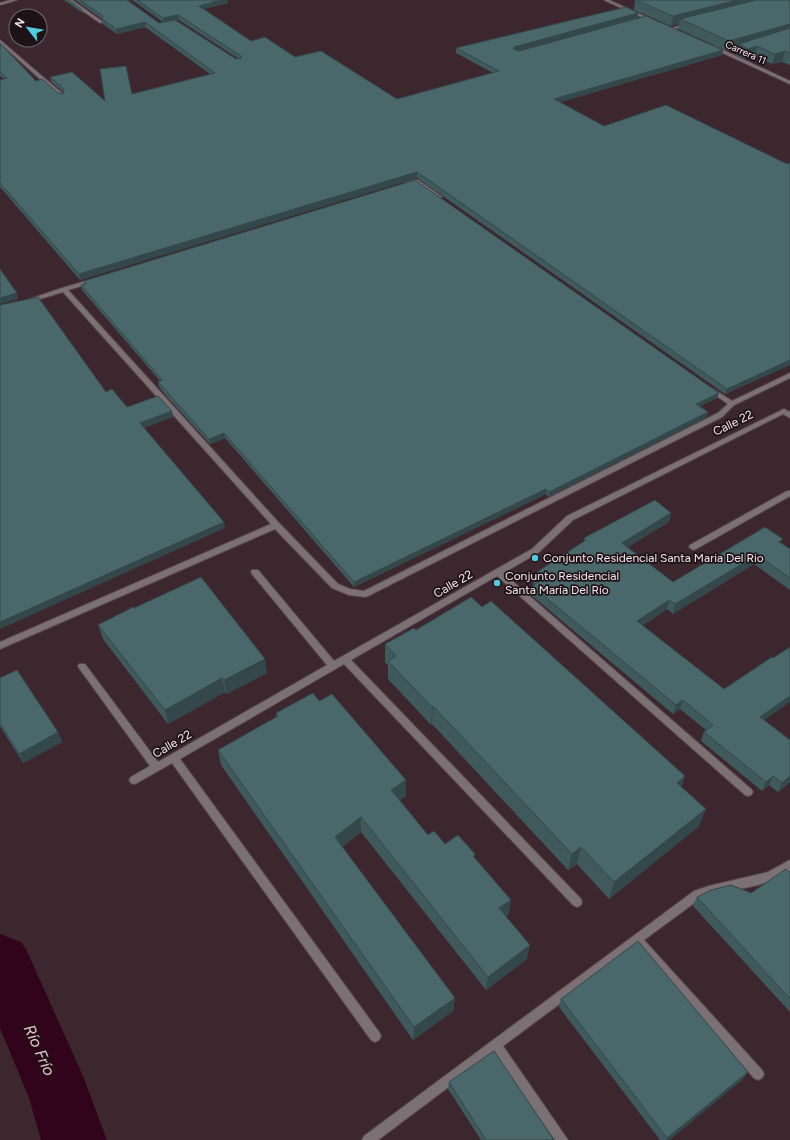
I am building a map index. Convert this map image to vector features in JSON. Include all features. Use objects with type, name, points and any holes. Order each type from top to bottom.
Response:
[{"type":"street","points":[[0,4],[15,0]]},
{"type":"street","points":[[69,0],[101,22]]},
{"type":"street","points":[[606,0],[658,23]]},
{"type":"street","points":[[638,20],[645,18]]},
{"type":"street","points":[[671,29],[691,23]]},
{"type":"street","points":[[664,26],[678,32]]},
{"type":"street","points":[[0,41],[62,96]]},
{"type":"street","name":"Carrera 11","points":[[706,45],[790,83]]},
{"type":"street","points":[[728,54],[734,52]]},
{"type":"street","points":[[401,186],[416,181],[442,199]]},
{"type":"street","points":[[21,302],[102,278]]},
{"type":"street","points":[[64,290],[276,525],[335,586],[349,592],[365,594],[720,415],[732,404],[790,375]]},
{"type":"street","points":[[706,386],[732,404]]},
{"type":"street","name":"Calle 22","points":[[134,780],[535,551],[570,518],[787,414]]},
{"type":"street","points":[[693,547],[790,493]]},
{"type":"street","points":[[0,646],[276,525]]},
{"type":"street","points":[[255,572],[332,666]]},
{"type":"street","points":[[497,572],[748,792]]},
{"type":"street","points":[[345,659],[577,902]]},
{"type":"street","points":[[82,666],[156,767]]},
{"type":"street","points":[[173,757],[375,1036]]},
{"type":"street","points":[[368,1140],[698,894],[717,887],[764,879],[788,870]]},
{"type":"street","points":[[638,940],[758,1074]]},
{"type":"street","points":[[495,1045],[562,1140]]},
{"type":"building","points":[[80,0],[127,0],[159,23],[175,20],[236,59],[242,58],[178,15],[163,18],[137,0],[221,0],[199,6],[251,41],[265,37],[295,57],[321,51],[397,99],[499,71],[456,48],[626,7],[638,13],[514,47],[513,49],[519,51],[646,16],[723,50],[554,99],[604,126],[666,105],[787,164],[790,163],[790,360],[727,389],[417,172],[79,274],[0,183],[0,80],[7,78],[0,72],[0,43],[36,81],[42,79],[58,93],[63,94],[64,89],[50,77],[72,72],[105,101],[100,69],[126,66],[132,94],[215,73],[145,22],[116,29],[102,19],[103,16]]},
{"type":"building","points":[[636,0],[738,0],[673,16]]},
{"type":"building","points":[[756,0],[790,0],[790,24],[729,41],[680,19]]},
{"type":"building","points":[[790,28],[790,53],[785,51],[775,54],[757,46],[748,49],[739,44]]},
{"type":"building","points":[[415,180],[719,393],[696,404],[708,412],[549,492],[546,489],[354,582],[224,433],[209,439],[158,382],[162,380],[81,285],[86,284],[84,281]]},
{"type":"building","points":[[0,269],[17,293],[0,298]]},
{"type":"building","points":[[38,297],[106,392],[112,389],[127,407],[158,396],[172,411],[140,423],[224,522],[0,622],[0,305]]},
{"type":"building","points":[[655,500],[671,513],[622,543],[673,582],[765,527],[783,539],[779,542],[790,549],[790,578],[757,555],[675,604],[669,600],[637,621],[724,689],[772,657],[773,658],[790,647],[790,696],[760,717],[790,740],[790,776],[782,783],[773,776],[766,782],[704,732],[713,725],[683,700],[676,705],[532,586],[541,580],[534,574],[586,540],[584,538]]},
{"type":"building","points":[[201,577],[265,659],[224,680],[222,678],[165,710],[98,625],[133,607],[134,608]]},
{"type":"building","points":[[471,597],[482,607],[491,601],[685,776],[677,783],[706,809],[614,882],[581,847],[572,854],[433,706],[432,707],[388,661],[396,656],[385,644],[414,628],[416,630]]},
{"type":"building","points":[[17,670],[58,732],[19,754],[0,723],[0,678]]},
{"type":"building","points":[[313,693],[319,701],[332,694],[406,780],[391,790],[428,835],[434,831],[445,844],[458,835],[475,854],[473,856],[511,900],[499,908],[530,945],[488,977],[361,817],[335,837],[455,998],[414,1027],[218,750],[278,716],[276,713]]},
{"type":"building","points":[[786,869],[790,873],[790,999],[697,897],[711,890],[731,885],[751,893]]},
{"type":"building","points":[[638,941],[748,1072],[667,1138],[561,999]]},
{"type":"building","points":[[494,1051],[554,1140],[486,1140],[449,1082]]},
{"type":"waterway","name":"Río Frío","points":[[0,962],[5,969],[61,1098],[74,1140]]},
{"type":"place","name":"Conjunto Residencial Santa Maria Del Rio","points":[[535,558]]},
{"type":"place","name":"Conjunto Residencial Santa María Del Río","points":[[497,583]]}]
